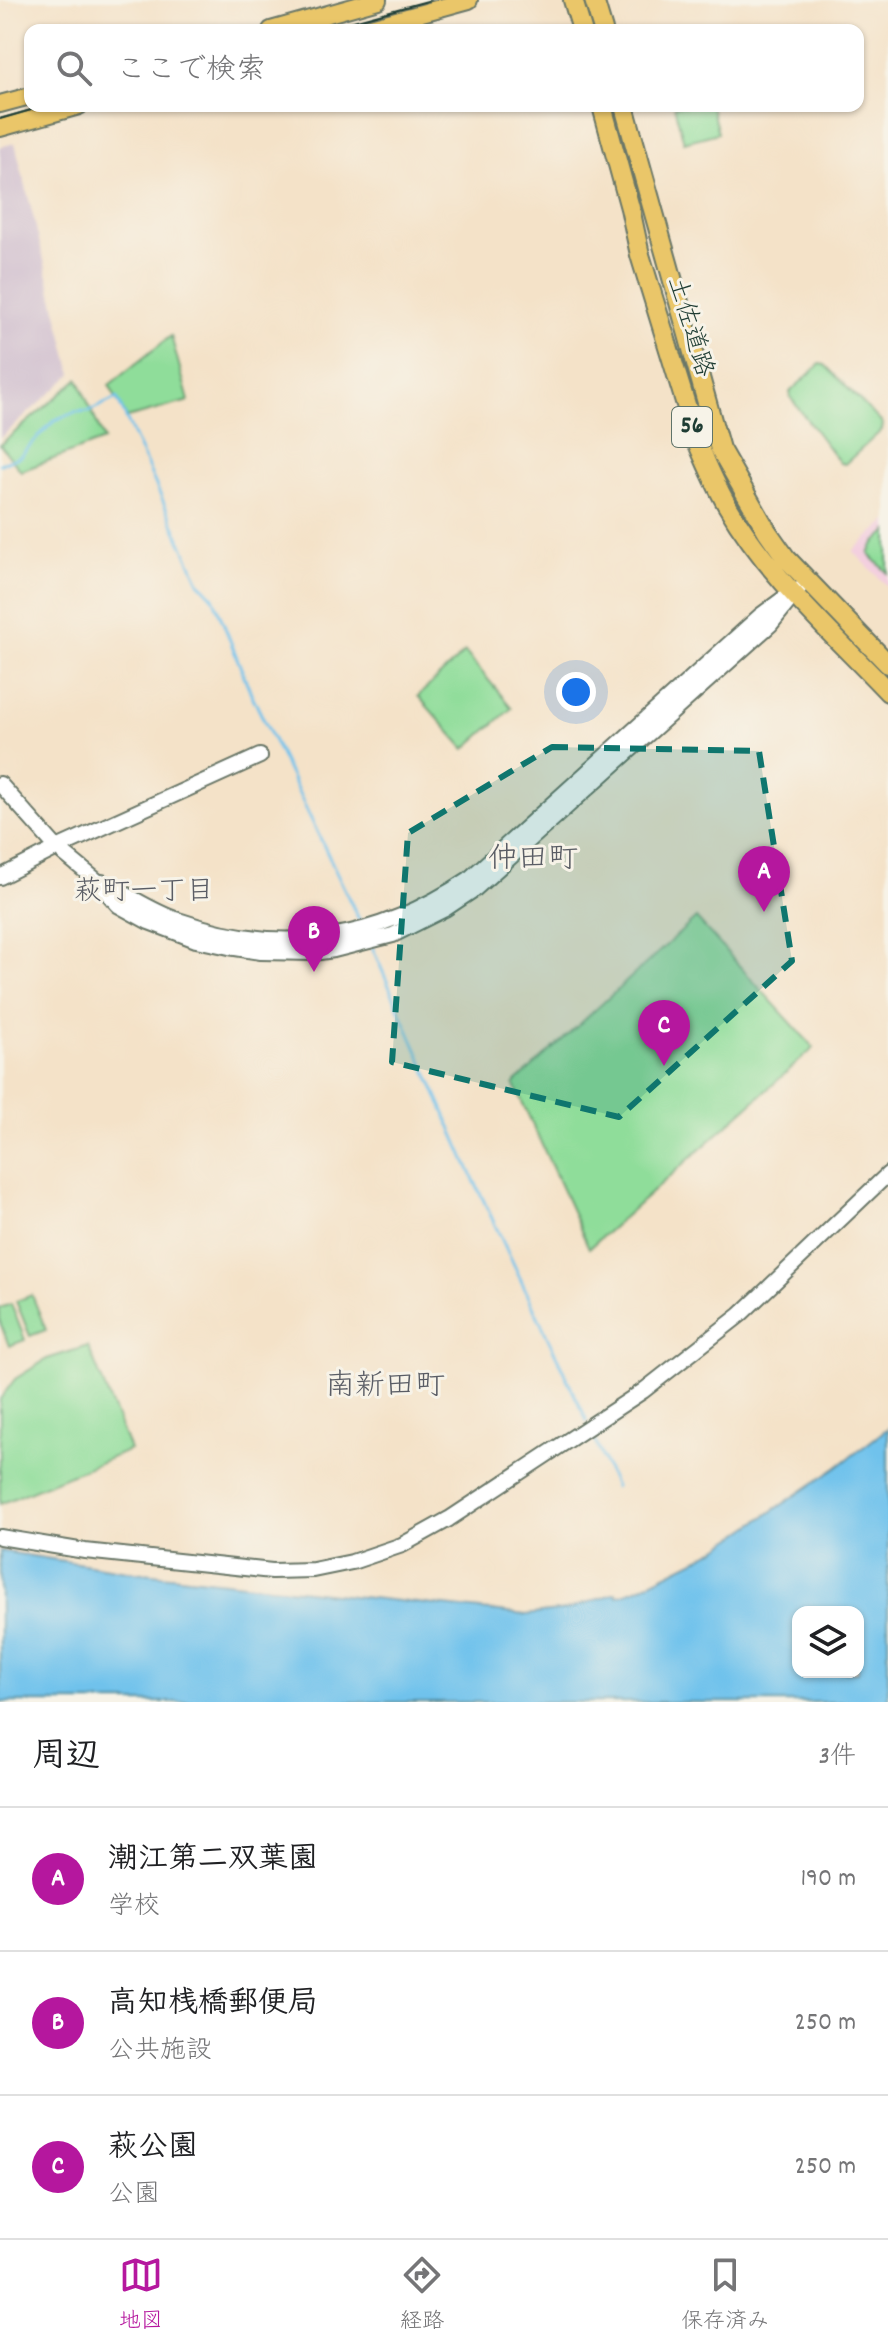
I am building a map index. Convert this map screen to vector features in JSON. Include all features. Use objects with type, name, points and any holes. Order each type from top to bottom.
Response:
[{"type":"highway","points":[[573,0],[580,24]]},
{"type":"highway","points":[[594,0],[601,24]]},
{"type":"highway","name":"土佐道路","points":[[604,112],[640,255],[698,444],[727,505],[773,570],[888,664]]},
{"type":"highway","name":"土佐道路","points":[[626,112],[720,449],[786,558],[798,589],[888,692]]},
{"type":"main road","points":[[292,24],[378,0]]},
{"type":"main road","points":[[382,24],[469,0]]},
{"type":"main road","points":[[0,104],[24,98]]},
{"type":"main road","points":[[0,128],[57,112]]},
{"type":"street","points":[[0,784],[57,848],[96,880],[118,905],[149,922],[196,940],[261,952],[313,953],[364,944],[393,935],[445,909],[497,872],[771,624],[798,589]]},
{"type":"street","points":[[0,877],[260,756]]},
{"type":"street","points":[[0,1537],[85,1551],[272,1571],[313,1570],[352,1562],[402,1545],[449,1519],[643,1391],[740,1315],[888,1174]]},
{"type":"highlighted area","points":[[552,747],[759,751],[792,961],[619,1117],[392,1062],[408,833]]},
{"type":"shaded area","points":[[15,143],[72,374],[0,438],[0,147]]},
{"type":"shaded area","points":[[888,520],[888,587],[853,551]]},
{"type":"green space","points":[[676,112],[713,112],[718,133],[684,142]]},
{"type":"green space","points":[[171,336],[189,401],[127,418],[109,385]]},
{"type":"green space","points":[[820,364],[825,365],[883,424],[882,430],[845,464],[840,463],[790,397],[790,392]]},
{"type":"green space","points":[[78,379],[104,440],[21,471],[0,445]]},
{"type":"green space","points":[[888,531],[888,573],[869,554],[873,545]]},
{"type":"green space","points":[[465,652],[512,708],[465,749],[418,696]]},
{"type":"green space","points":[[696,918],[814,1048],[589,1248],[514,1084]]},
{"type":"green space","points":[[32,1295],[46,1330],[30,1336],[16,1301]]},
{"type":"green space","points":[[11,1304],[25,1340],[9,1346],[0,1322],[0,1308]]},
{"type":"green space","points":[[88,1346],[130,1450],[0,1504],[0,1399],[15,1379],[47,1359]]},
{"type":"water","points":[[888,1428],[888,1702],[0,1702],[0,1551],[134,1572],[526,1615],[566,1610],[616,1593],[617,1596],[715,1550],[836,1468]]},
{"type":"waterway","points":[[0,464],[19,457],[55,420],[75,412],[89,411],[117,398],[199,582],[213,597],[250,691],[362,926]]},
{"type":"waterway","points":[[372,947],[474,1180],[587,1421]]},
{"type":"waterway","points":[[591,1431],[615,1487]]},
{"type":"tram line","points":[[342,24],[431,0]]},
{"type":"tram line","points":[[0,119],[24,112]]},
{"type":"place","name":"潮江第二双葉園","points":[[764,912]]},
{"type":"place","name":"高知桟橋郵便局","points":[[314,972]]},
{"type":"place","name":"萩公園","points":[[664,1066]]},
{"type":"district","name":"仲田町","points":[[533,861]]},
{"type":"district","name":"萩町一丁目","points":[[144,894]]},
{"type":"district","name":"南新田町","points":[[385,1388]]}]
